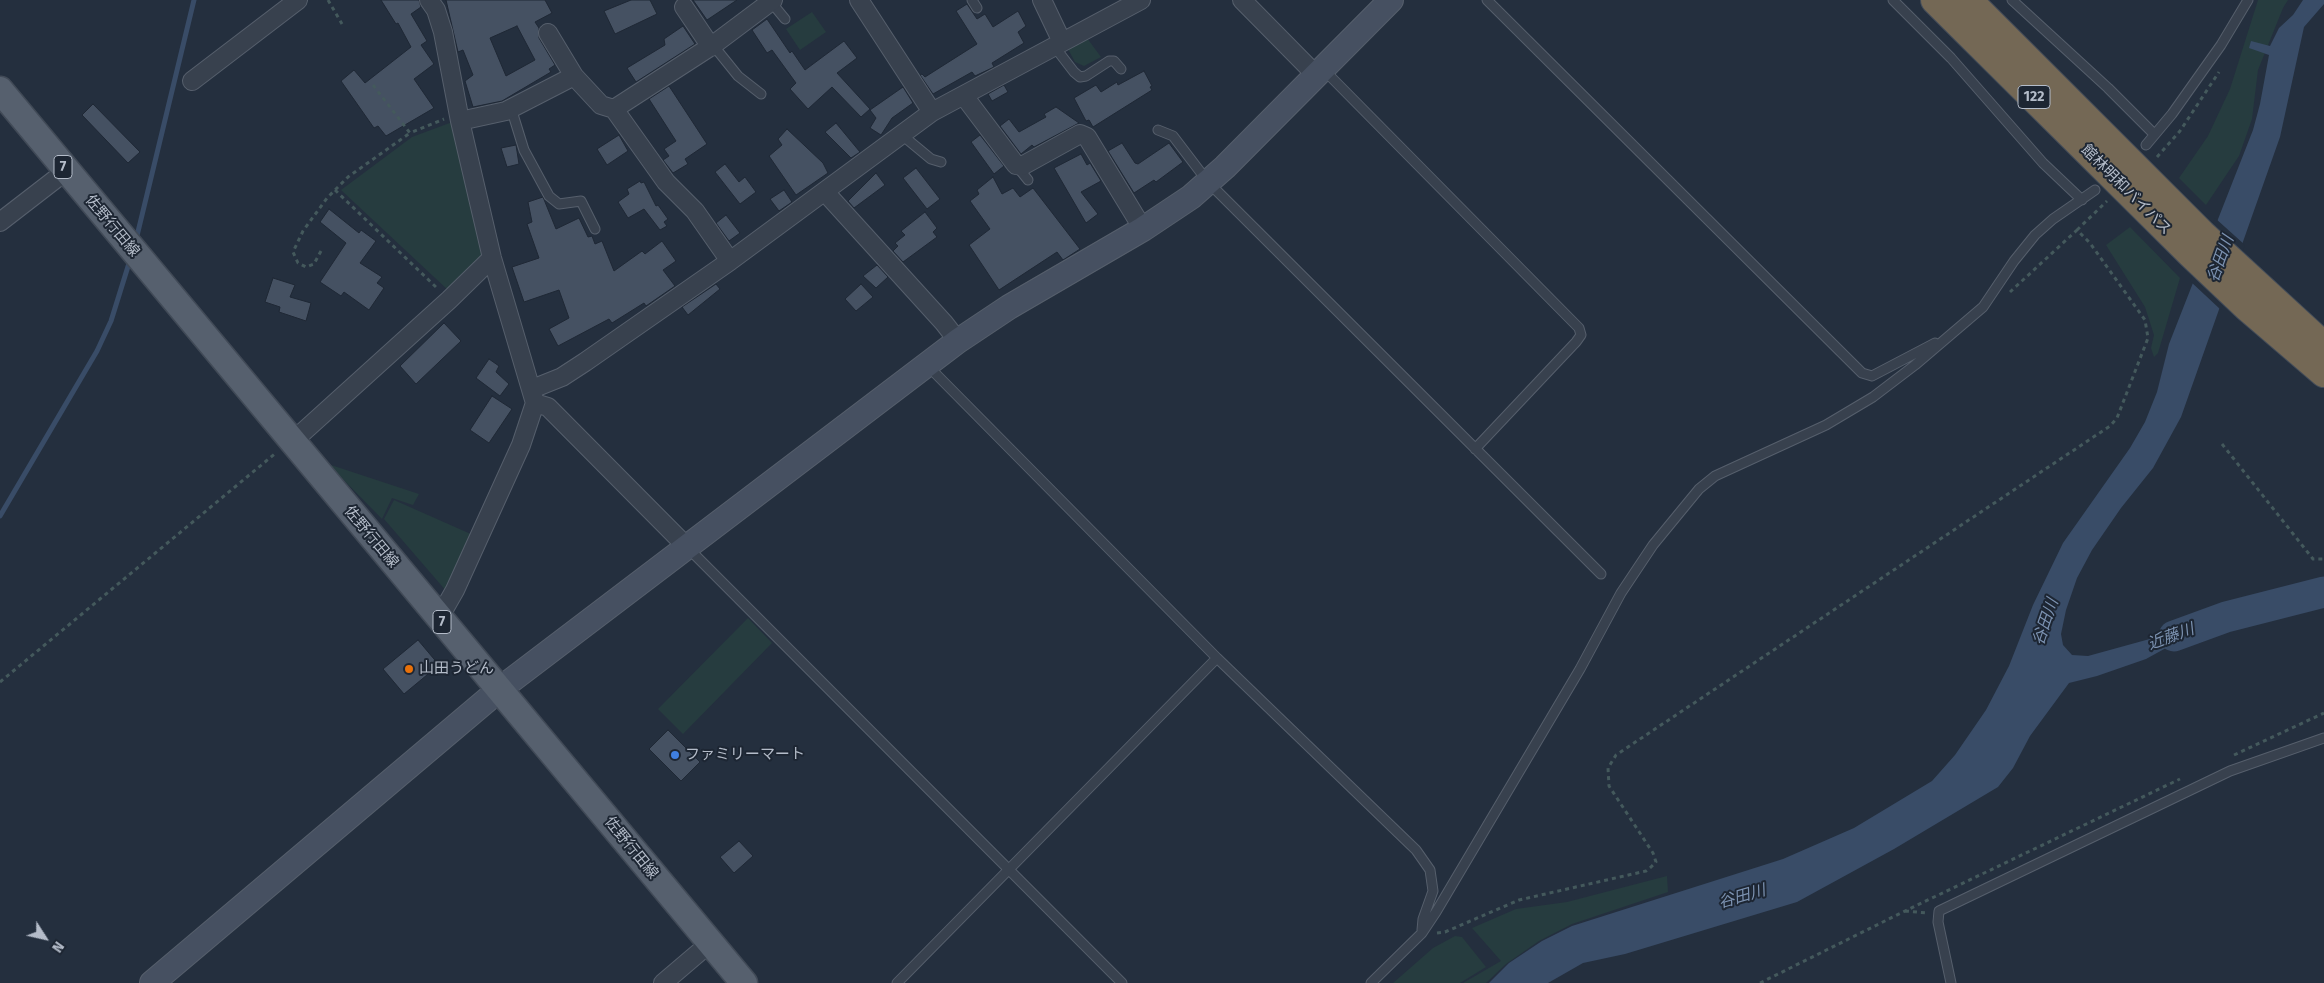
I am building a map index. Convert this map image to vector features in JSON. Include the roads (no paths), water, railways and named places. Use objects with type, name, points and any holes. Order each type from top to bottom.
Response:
[{"type":"highway","name":"館林明和バイパス","points":[[1935,0],[2131,190],[2251,296],[2324,373]]},
{"type":"highway","name":"館林明和バイパス","points":[[1968,0],[2131,190]]},
{"type":"highway","name":"館林明和バイパス","points":[[2251,296],[2324,346]]},
{"type":"main road","name":"佐野行田線","points":[[0,90],[744,983]]},
{"type":"street","points":[[192,81],[298,0]]},
{"type":"street","points":[[429,0],[436,10],[444,32],[460,118],[492,258],[534,396],[517,454],[456,590],[438,618]]},
{"type":"street","points":[[859,0],[932,112]]},
{"type":"street","points":[[1042,0],[1058,44]]},
{"type":"street","points":[[534,396],[730,261],[932,112],[1141,0]]},
{"type":"street","points":[[1242,0],[1319,72]]},
{"type":"street","points":[[152,983],[500,689],[958,341],[1009,307],[1143,229],[1191,197],[1391,0]]},
{"type":"street","points":[[614,109],[712,46],[772,1]]},
{"type":"street","points":[[684,7],[712,46]]},
{"type":"street","points":[[548,33],[574,76],[602,105],[614,109],[666,182],[695,211],[730,261]]},
{"type":"street","points":[[460,118],[511,108],[574,76]]},
{"type":"street","points":[[964,96],[1016,166],[1022,166],[1080,134],[1087,137],[1143,229]]},
{"type":"street","points":[[0,222],[66,171]]},
{"type":"street","points":[[825,192],[944,323],[958,341]]},
{"type":"street","points":[[291,441],[449,300],[492,258]]},
{"type":"street","points":[[534,396],[548,407],[687,547]]},
{"type":"street","points":[[663,983],[710,943]]},
{"type":"lane","points":[[972,0],[977,8]]},
{"type":"lane","points":[[1487,0],[1862,373],[1872,376],[1947,338]]},
{"type":"lane","points":[[1893,0],[1951,58],[2043,163],[2082,200]]},
{"type":"lane","points":[[2012,0],[2108,88],[2154,134]]},
{"type":"lane","points":[[2146,144],[2172,114],[2221,45],[2248,0]]},
{"type":"lane","points":[[772,1],[786,19]]},
{"type":"lane","points":[[1058,44],[1074,72],[1080,77],[1086,76],[1110,61],[1114,62],[1121,69]]},
{"type":"lane","points":[[712,46],[738,76],[761,94]]},
{"type":"lane","points":[[1319,72],[1579,328],[1581,335],[1576,342],[1475,449]]},
{"type":"lane","points":[[511,108],[524,150],[549,196],[559,204],[581,202],[595,229]]},
{"type":"lane","points":[[1158,130],[1173,136],[1208,182],[1601,574]]},
{"type":"lane","points":[[902,135],[931,159],[941,162]]},
{"type":"lane","points":[[1016,166],[1028,180]]},
{"type":"lane","points":[[1371,983],[1422,933],[1476,847],[1621,593],[1653,545],[1699,489],[1715,476],[1826,425],[1872,397],[1947,338],[1983,306],[2014,261],[2035,236],[2053,219],[2094,190]]},
{"type":"lane","points":[[927,365],[1217,658],[1416,850],[1430,870],[1433,891],[1423,919],[1422,933]]},
{"type":"lane","points":[[687,547],[1122,983]]},
{"type":"lane","points":[[897,983],[1008,868],[1217,658]]},
{"type":"lane","points":[[1951,983],[1938,922],[1939,911],[2230,771],[2324,738]]},
{"type":"water","name":"谷田川","points":[[2303,0],[2324,0],[2324,4],[2304,27],[2280,137],[2181,417],[2153,468],[2121,508],[2092,550],[2077,578],[2066,610],[2061,634],[2063,645],[2072,655],[2088,656],[2215,621],[2146,659],[2097,676],[2069,683],[2030,736],[2013,768],[1998,787],[1894,849],[1797,902],[1625,954],[1583,963],[1548,983],[1489,983],[1509,963],[1542,941],[1572,926],[1783,859],[1854,828],[1932,781],[1955,755],[1986,710],[2009,666],[2033,605],[2063,543],[2130,448],[2145,422],[2157,392],[2169,344],[2253,130],[2269,55],[2249,48],[2251,41],[2270,46],[2279,28],[2293,15]]},
{"type":"waterway","points":[[136,240],[194,0]]},
{"type":"waterway","points":[[0,516],[97,351],[111,321],[130,260]]},
{"type":"waterway","name":"近藤川","points":[[2174,636],[2226,617],[2324,592]]},
{"type":"place","name":"山田うどん","points":[[409,669]]},
{"type":"place","name":"ファミリーマート","points":[[675,755]]}]
